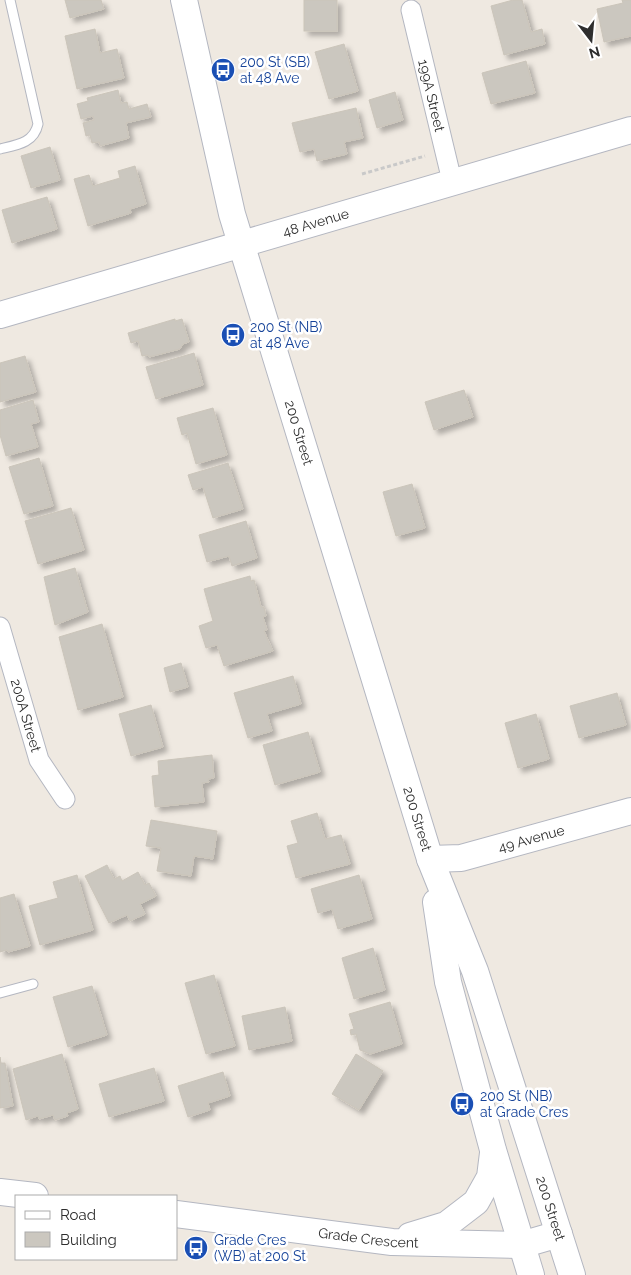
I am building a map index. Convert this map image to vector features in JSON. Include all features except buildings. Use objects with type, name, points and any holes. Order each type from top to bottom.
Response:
[{"type":"main road","name":"200 Street","points":[[184,0],[229,200],[430,859],[475,971],[572,1275]]},
{"type":"main road","name":"48 Avenue","points":[[0,314],[631,130]]},
{"type":"main road","name":"49 Avenue","points":[[430,859],[461,858],[631,811]]},
{"type":"main road","name":"200 Street","points":[[430,859],[448,982],[493,1150],[531,1275]]},
{"type":"main road","points":[[392,1242],[446,1224],[476,1202],[490,1177],[493,1150]]},
{"type":"main road","points":[[0,1192],[26,1195]]},
{"type":"main road","name":"Grade Crescent","points":[[178,1214],[392,1242],[521,1245],[559,1234]]},
{"type":"street","name":"199A Street","points":[[411,10],[452,181]]},
{"type":"street","name":"200A Street","points":[[0,627],[39,760],[64,799]]},
{"type":"lane","points":[[0,149],[29,140],[36,134],[38,124],[10,0]]},
{"type":"lane","points":[[0,993],[33,984]]},
{"type":"path","points":[[362,174],[425,156]]},
{"type":"place","name":"200 St (SB) at 48 Ave","points":[[223,70]]},
{"type":"place","name":"200 St (NB) at 48 Ave","points":[[233,335]]},
{"type":"place","name":"200 St (NB) at Grade Cres","points":[[462,1104]]},
{"type":"place","name":"Grade Cres (WB) at 200 St","points":[[196,1248]]}]
